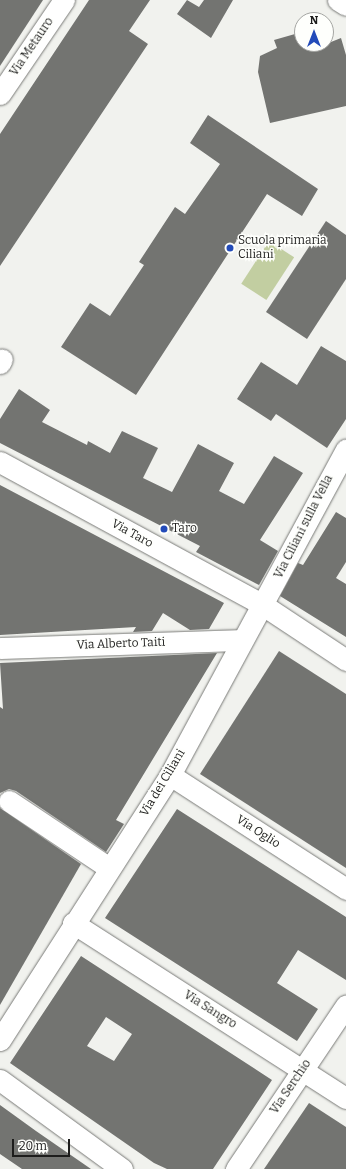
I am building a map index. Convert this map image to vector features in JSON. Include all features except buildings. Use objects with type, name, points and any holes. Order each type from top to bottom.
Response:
[{"type":"street","name":"Via Metauro","points":[[0,94],[64,0]]},
{"type":"street","points":[[338,0],[346,5]]},
{"type":"street","name":"Via Ciliani sulla Vella","points":[[263,605],[346,448]]},
{"type":"street","name":"Via Taro","points":[[0,462],[263,605]]},
{"type":"street","points":[[263,605],[346,660]]},
{"type":"street","name":"Via dei Ciliani","points":[[0,1040],[73,923],[170,775],[242,640],[263,605]]},
{"type":"street","name":"Via Alberto Taiti","points":[[0,648],[242,640]]},
{"type":"street","name":"Via Oglio","points":[[170,775],[346,889]]},
{"type":"street","points":[[9,801],[109,868]]},
{"type":"street","name":"Via Sangro","points":[[73,923],[303,1069],[346,1098]]},
{"type":"street","name":"Via Serchio","points":[[236,1169],[346,1005]]},
{"type":"street","points":[[0,1080],[122,1169]]},
{"type":"green space","points":[[269,241],[294,257],[266,300],[241,284]]},
{"type":"place","name":"Scuola primaria Ciliani","points":[[230,248]]},
{"type":"place","name":"Taro","points":[[164,529]]}]
